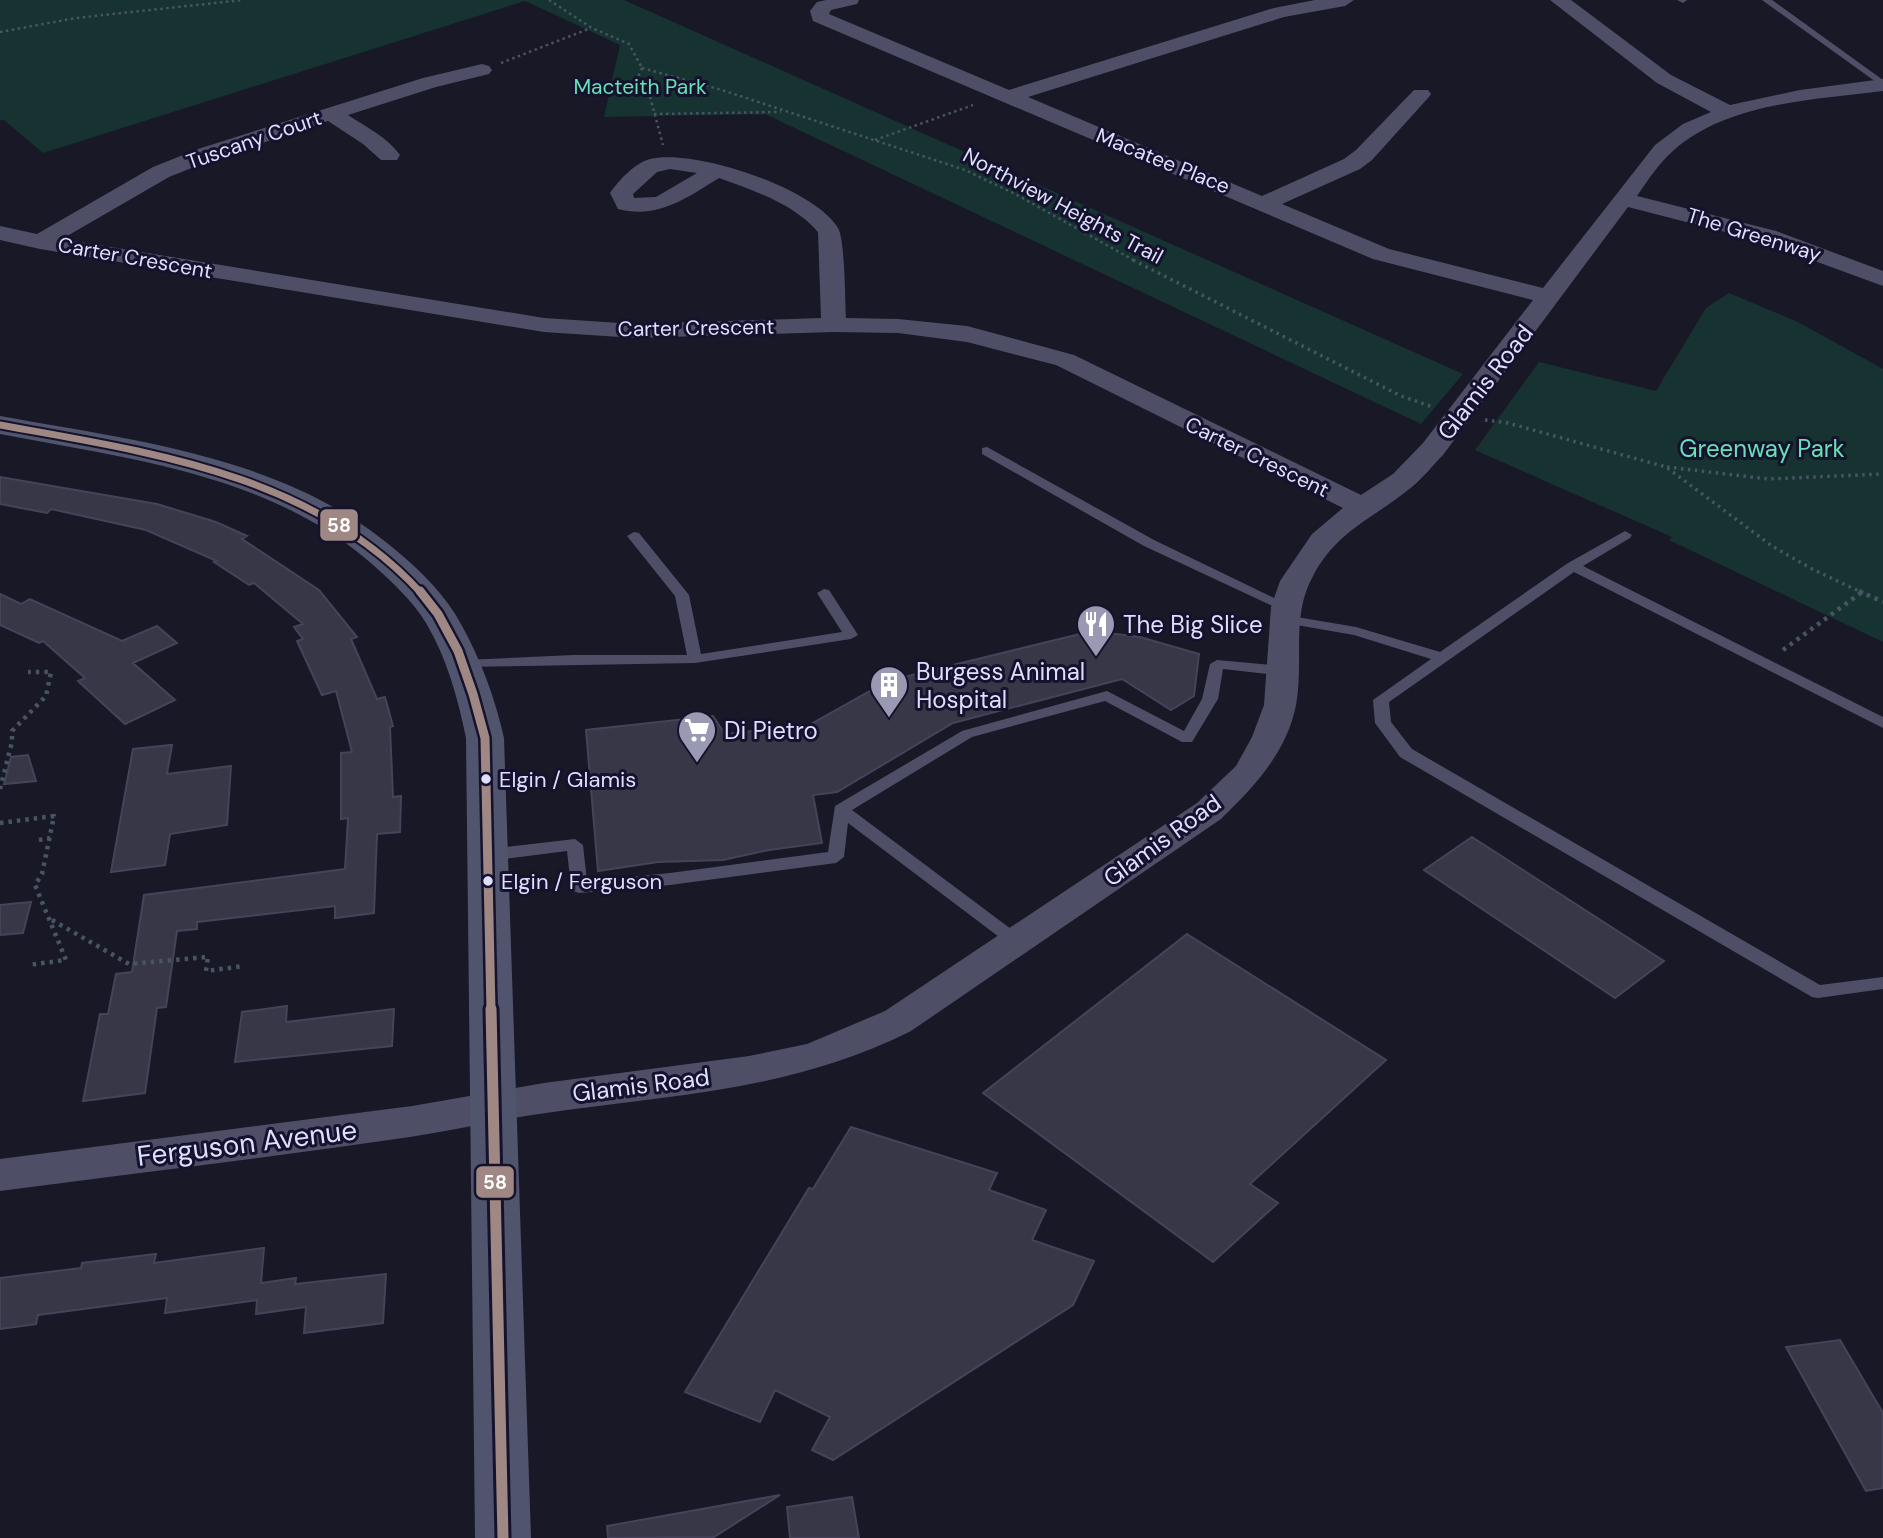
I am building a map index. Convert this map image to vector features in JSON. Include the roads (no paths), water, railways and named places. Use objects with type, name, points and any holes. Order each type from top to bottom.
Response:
[{"type":"street","name":"Macatee Place","points":[[850,0],[824,6],[819,11],[820,17],[1381,254],[1550,297]]},
{"type":"street","points":[[1007,97],[1281,12],[1345,0]]},
{"type":"street","points":[[1559,0],[1664,79],[1729,113]]},
{"type":"street","name":"Tuscany Court","points":[[40,242],[161,172],[206,154],[430,82],[482,70]]},
{"type":"street","name":"Glamis Road","points":[[494,1107],[783,1065],[851,1045],[898,1021],[1209,811],[1249,772],[1268,737],[1280,705],[1286,613],[1295,581],[1307,560],[1322,540],[1363,507],[1403,480],[1433,449],[1646,167],[1669,144],[1696,127],[1729,113],[1809,94],[1883,84]]},
{"type":"street","points":[[1265,203],[1352,164],[1364,155],[1421,94]]},
{"type":"street","points":[[331,114],[371,139],[389,155]]},
{"type":"street","points":[[717,170],[664,202],[648,206],[626,204],[621,192],[655,164],[667,163],[717,170],[790,200],[824,220],[829,231],[834,325]]},
{"type":"street","name":"The Greenway","points":[[1623,198],[1768,236],[1883,279]]},
{"type":"street","name":"Carter Crescent","points":[[0,233],[40,242],[544,325],[635,331],[834,325],[898,326],[967,334],[1065,360],[1333,495],[1363,507]]},
{"type":"street","points":[[0,425],[177,458],[237,475],[294,499],[359,535],[412,581],[443,622],[464,664],[475,693],[485,738],[503,1538]]},
{"type":"street","name":"Ferguson Avenue","points":[[0,1175],[412,1121],[494,1107]]},
{"type":"lane","points":[[1766,0],[1883,84]]},
{"type":"lane","points":[[987,451],[1149,543],[1286,613],[1441,657]]},
{"type":"lane","points":[[1625,535],[1573,566],[1381,700],[1383,723],[1406,753],[1818,992],[1883,983]]},
{"type":"lane","points":[[635,536],[682,594],[695,659]]},
{"type":"lane","points":[[1573,566],[1883,723]]},
{"type":"lane","points":[[464,664],[573,659],[695,659],[851,635],[824,593]]},
{"type":"lane","points":[[841,810],[967,734],[1107,696],[1187,739],[1210,699],[1217,664],[1284,671]]},
{"type":"lane","points":[[487,856],[575,845],[579,887],[742,870],[836,857],[841,810]]},
{"type":"lane","points":[[841,810],[1017,942]]},
{"type":"place","name":"The Big Slice","points":[[1096,658]]},
{"type":"place","name":"Burgess Animal Hospital","points":[[889,719]]},
{"type":"place","name":"Di Pietro","points":[[697,764]]},
{"type":"place","name":"Elgin / Glamis","points":[[486,779]]},
{"type":"place","name":"Elgin / Ferguson","points":[[488,881]]},
{"type":"park label","name":"Macteith Park","points":[[640,87]]},
{"type":"park label","name":"Greenway Park","points":[[1762,448]]}]
